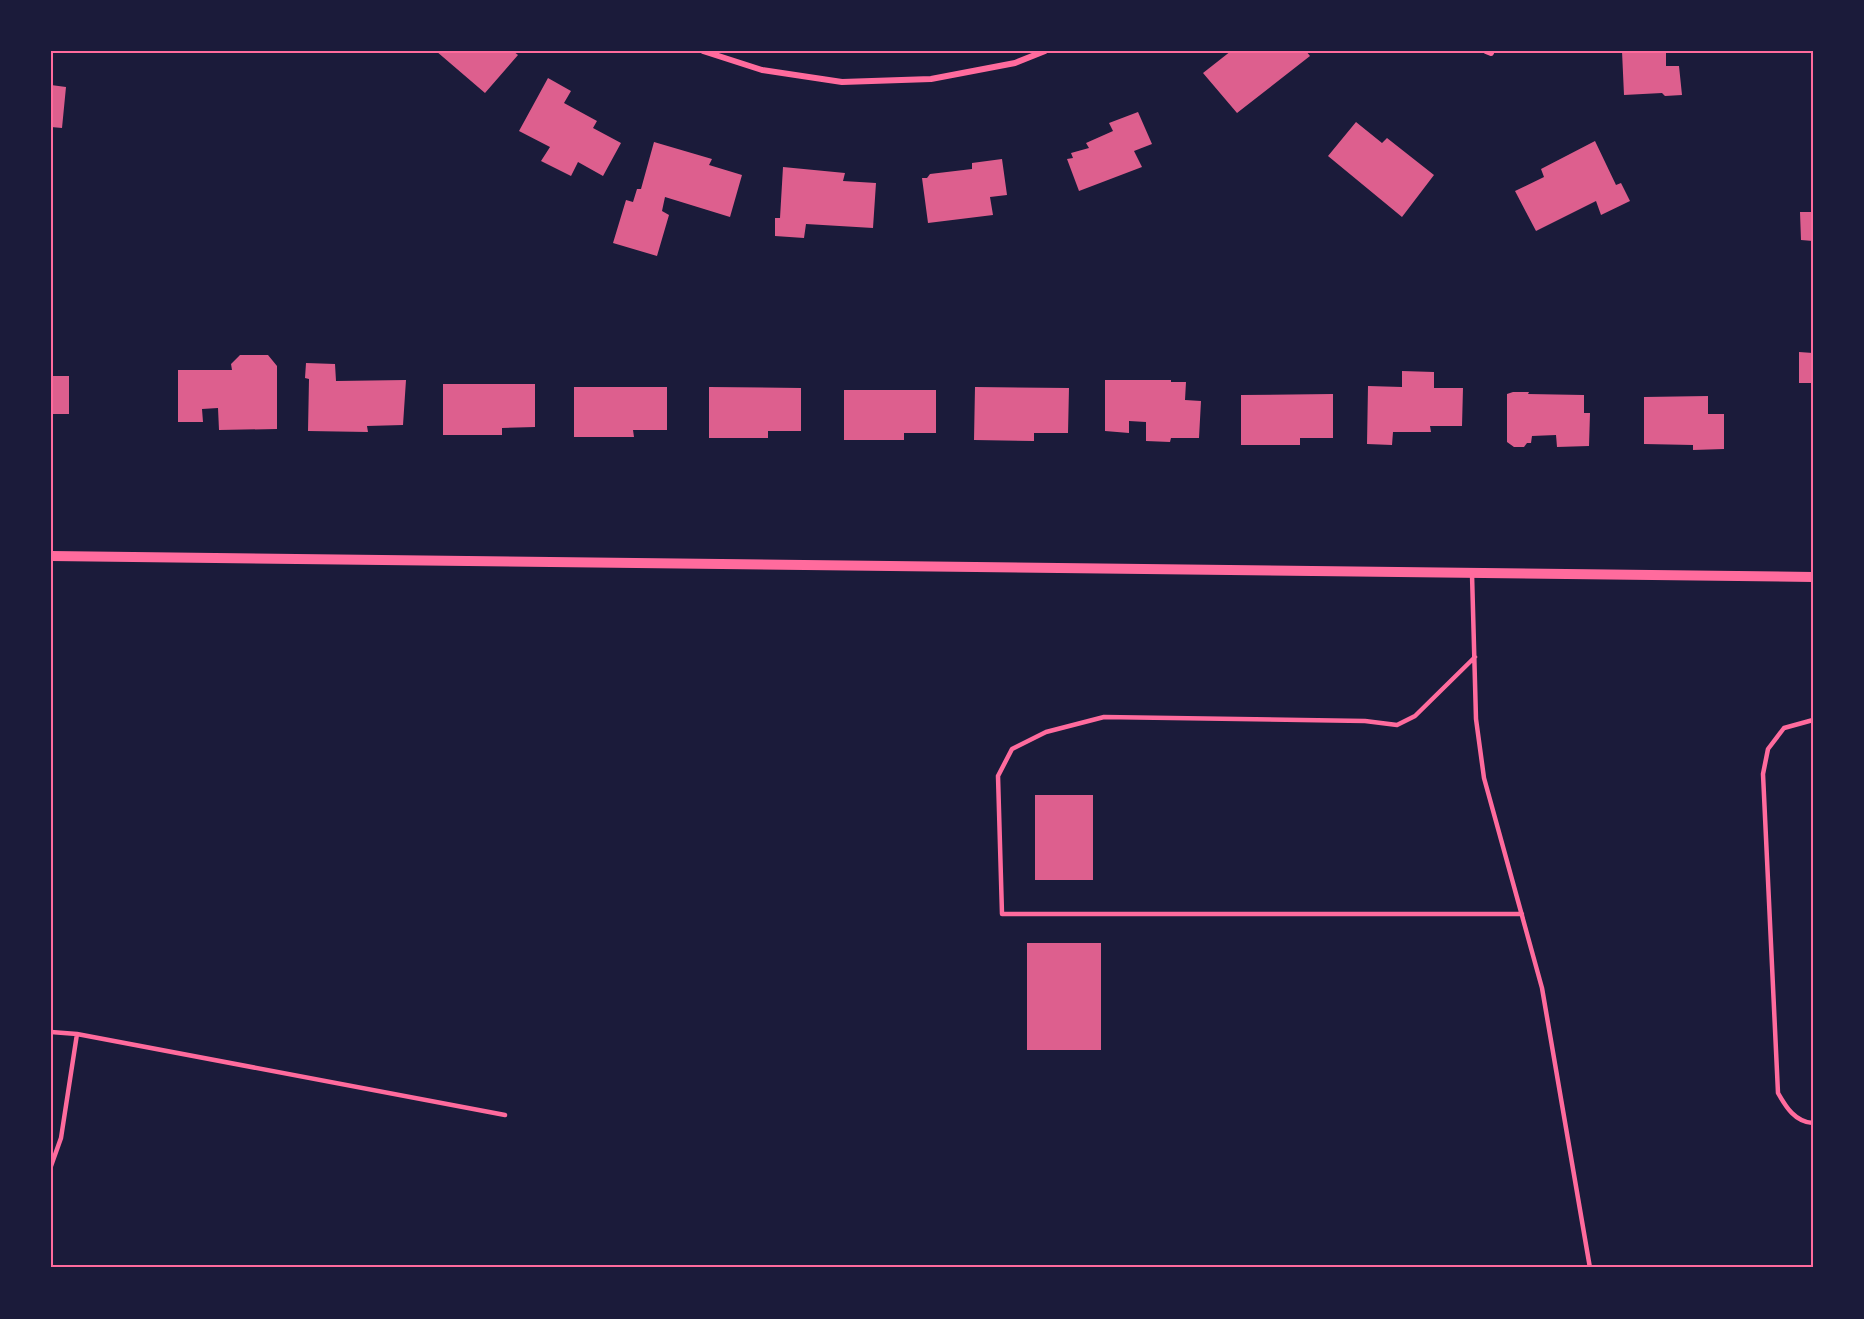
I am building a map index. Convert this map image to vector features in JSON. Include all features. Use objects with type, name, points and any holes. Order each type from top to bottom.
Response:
[{"type":"street","points":[[703,51],[762,70],[842,82],[931,79],[1015,63],[1045,51]]},
{"type":"street","points":[[51,556],[1472,571],[1813,577]]},
{"type":"lane","points":[[1472,571],[1476,719],[1484,778],[1542,988],[1590,1268]]},
{"type":"lane","points":[[1475,657],[1415,716],[1397,725],[1365,720],[1104,717],[1046,732],[1012,749],[999,776],[1002,914],[1522,914]]},
{"type":"lane","points":[[1813,720],[1784,728],[1768,749],[1763,774],[1778,1093],[1789,1112],[1808,1122],[1813,1122]]},
{"type":"lane","points":[[51,1032],[77,1034],[505,1114]]},
{"type":"lane","points":[[51,1166],[61,1138],[77,1034]]},
{"type":"building","points":[[436,51],[513,51],[518,55],[485,93]]},
{"type":"building","points":[[1231,51],[1306,51],[1310,56],[1237,113],[1203,73]]},
{"type":"building","points":[[1622,51],[1666,51],[1666,66],[1679,66],[1682,95],[1665,96],[1662,93],[1624,95]]},
{"type":"building","points":[[548,78],[571,91],[564,103],[597,121],[593,128],[621,143],[603,176],[578,162],[571,176],[541,161],[550,147],[519,131]]},
{"type":"building","points":[[51,85],[66,87],[62,128],[51,127]]},
{"type":"building","points":[[1138,112],[1152,144],[1134,151],[1142,167],[1079,191],[1067,159],[1073,158],[1071,153],[1089,148],[1086,143],[1113,131],[1109,123]]},
{"type":"building","points":[[1356,122],[1382,143],[1387,138],[1434,175],[1402,217],[1328,156]]},
{"type":"building","points":[[1595,141],[1616,185],[1621,183],[1630,201],[1601,215],[1596,201],[1536,231],[1515,191],[1544,177],[1541,169]]},
{"type":"building","points":[[654,142],[712,159],[709,165],[742,175],[730,217],[665,197],[662,211],[669,215],[657,256],[613,243],[626,200],[633,202],[637,189],[641,189]]},
{"type":"building","points":[[1002,159],[1007,195],[990,197],[993,215],[928,223],[922,178],[927,178],[930,174],[972,169],[972,163]]},
{"type":"building","points":[[783,167],[845,173],[843,181],[876,183],[873,228],[806,224],[804,238],[775,236],[775,218],[780,218]]},
{"type":"building","points":[[1800,212],[1813,212],[1813,241],[1801,240]]},
{"type":"building","points":[[1799,352],[1813,353],[1813,383],[1799,383]]},
{"type":"building","points":[[240,355],[268,355],[277,366],[277,429],[219,430],[218,408],[202,409],[203,422],[178,422],[178,370],[232,370],[231,364]]},
{"type":"building","points":[[306,363],[335,364],[336,381],[406,380],[403,425],[367,426],[368,432],[308,431],[309,379],[305,378]]},
{"type":"building","points":[[1402,371],[1434,372],[1434,388],[1463,388],[1462,426],[1430,426],[1431,432],[1393,432],[1392,445],[1367,444],[1368,386],[1402,387]]},
{"type":"building","points":[[51,376],[69,376],[69,414],[51,414]]},
{"type":"building","points":[[1105,380],[1186,382],[1185,400],[1201,401],[1199,438],[1171,438],[1170,442],[1146,441],[1146,422],[1129,421],[1129,433],[1105,431]]},
{"type":"building","points":[[443,384],[535,384],[535,427],[502,428],[502,435],[443,435]]},
{"type":"building","points":[[574,387],[667,387],[667,430],[633,430],[634,437],[574,437]]},
{"type":"building","points":[[709,387],[801,388],[801,431],[768,431],[768,438],[709,438]]},
{"type":"building","points":[[975,387],[1069,388],[1068,433],[1034,433],[1034,441],[974,440]]},
{"type":"building","points":[[844,390],[936,390],[936,433],[904,433],[904,440],[844,440]]},
{"type":"building","points":[[1513,392],[1584,395],[1584,413],[1590,413],[1589,446],[1557,447],[1556,435],[1532,436],[1531,443],[1527,443],[1524,447],[1514,447],[1507,442],[1507,394]]},
{"type":"building","points":[[1333,394],[1333,438],[1300,438],[1300,445],[1241,445],[1241,395]]},
{"type":"building","points":[[1708,396],[1708,414],[1724,414],[1724,449],[1693,450],[1693,445],[1644,444],[1644,397]]},
{"type":"building","points":[[1035,795],[1093,795],[1093,880],[1035,880]]},
{"type":"building","points":[[1027,943],[1101,943],[1101,1050],[1027,1050]]}]
